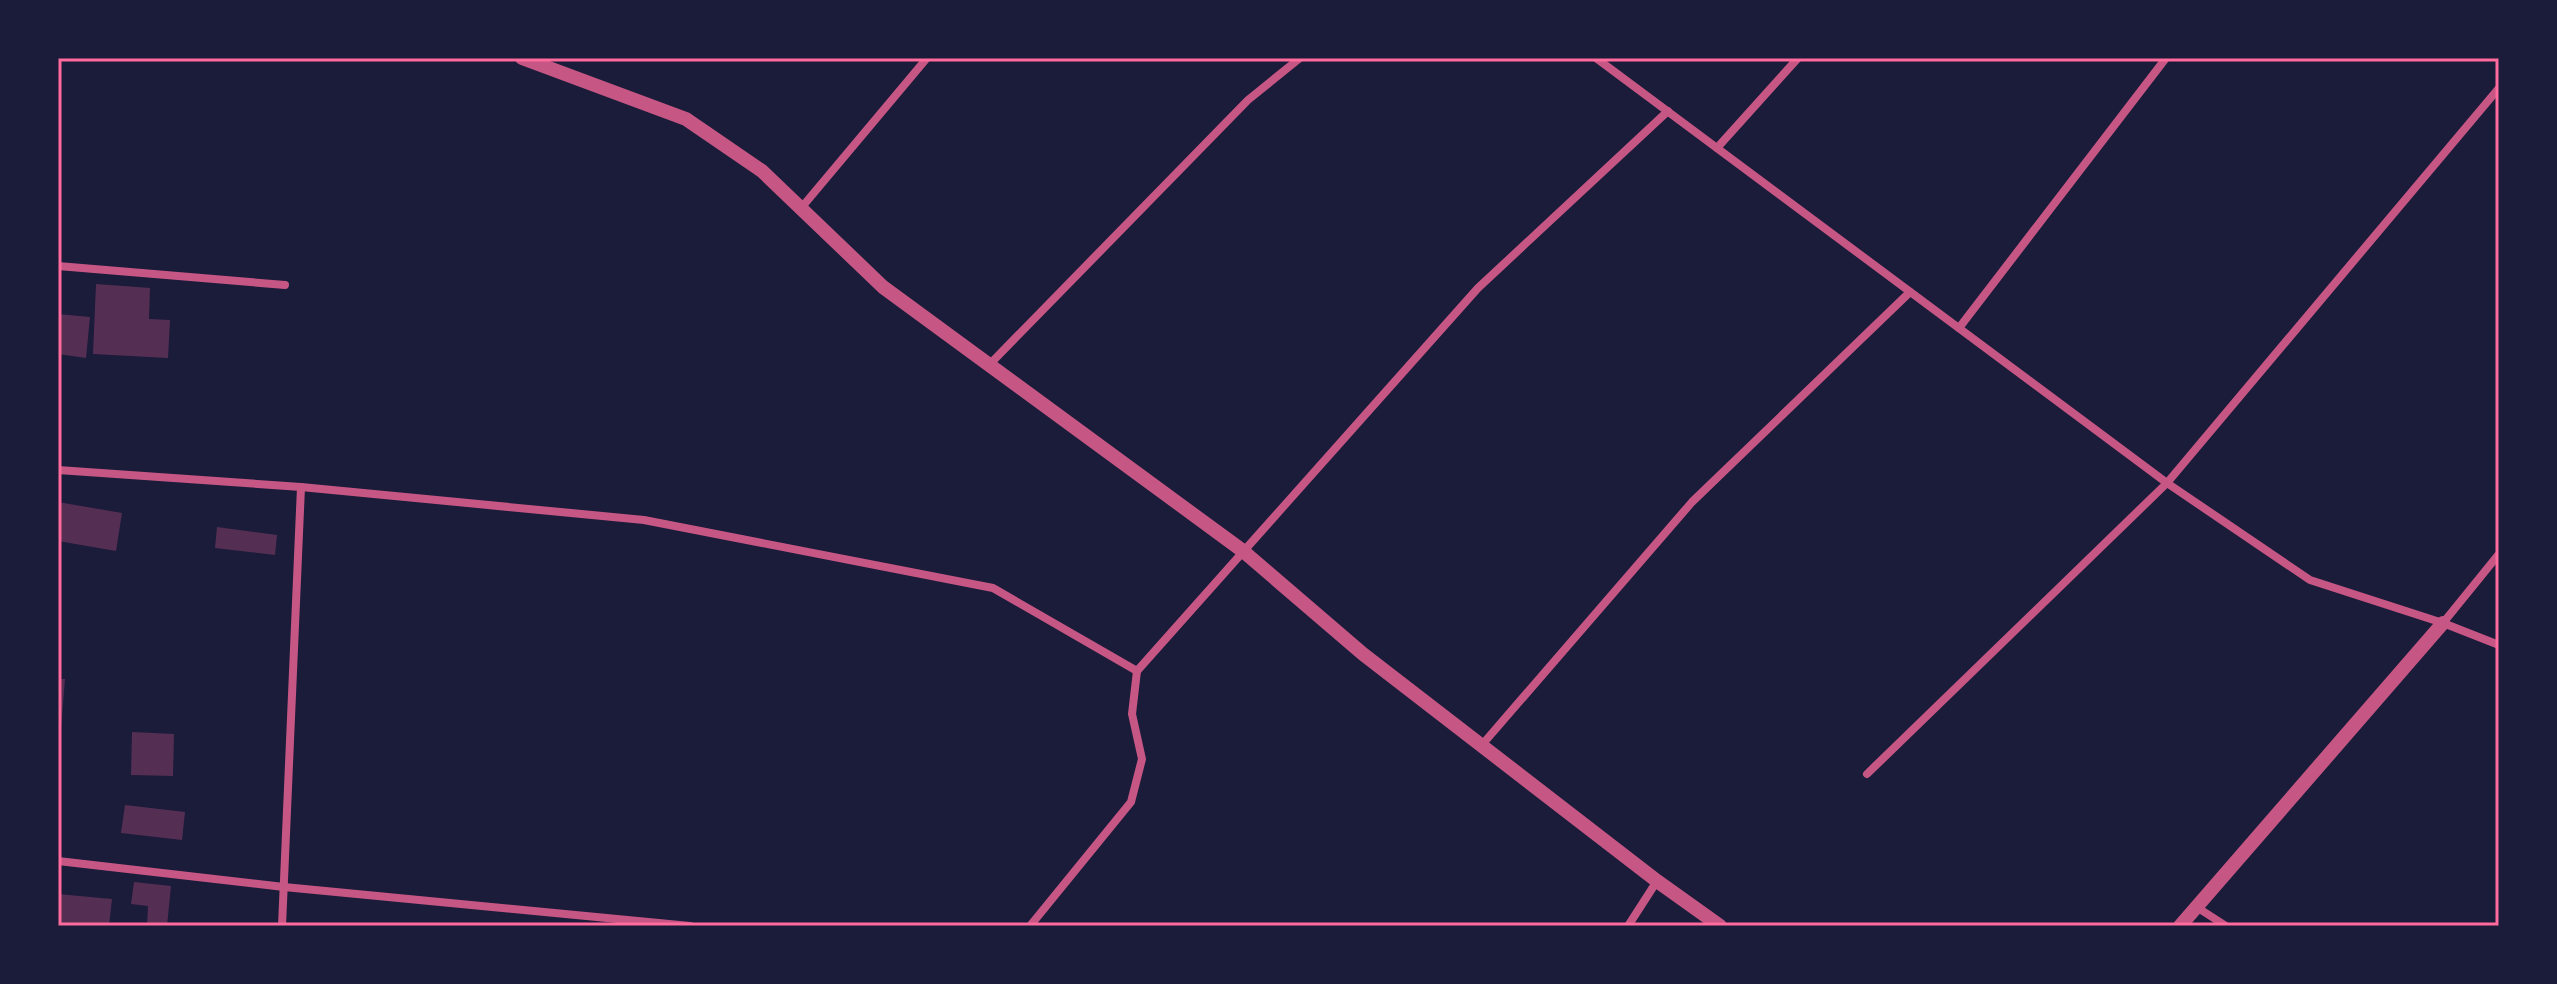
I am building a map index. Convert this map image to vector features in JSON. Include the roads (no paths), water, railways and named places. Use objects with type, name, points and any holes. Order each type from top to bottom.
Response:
[{"type":"street","points":[[522,58],[686,119],[762,171],[883,287],[1243,551],[1363,654],[1720,926]]},
{"type":"street","points":[[802,207],[927,58]]},
{"type":"street","points":[[989,365],[1248,100],[1300,58]]},
{"type":"street","points":[[1596,58],[2167,483],[2310,580],[2443,623],[2499,645]]},
{"type":"street","points":[[1717,148],[1798,58]]},
{"type":"street","points":[[1959,328],[2166,58]]},
{"type":"street","points":[[1867,774],[2167,483],[2499,88]]},
{"type":"street","points":[[1030,926],[1131,802],[1142,759],[1132,714],[1137,671],[1478,288],[1668,111]]},
{"type":"street","points":[[58,266],[285,285]]},
{"type":"street","points":[[1481,746],[1692,502],[1910,292]]},
{"type":"street","points":[[58,470],[301,487],[644,520],[993,588],[1137,671]]},
{"type":"street","points":[[282,926],[301,487]]},
{"type":"street","points":[[2180,926],[2443,623],[2499,554]]},
{"type":"street","points":[[58,861],[284,887],[690,926]]},
{"type":"street","points":[[1628,926],[1657,881]]},
{"type":"street","points":[[2198,908],[2226,926]]}]
